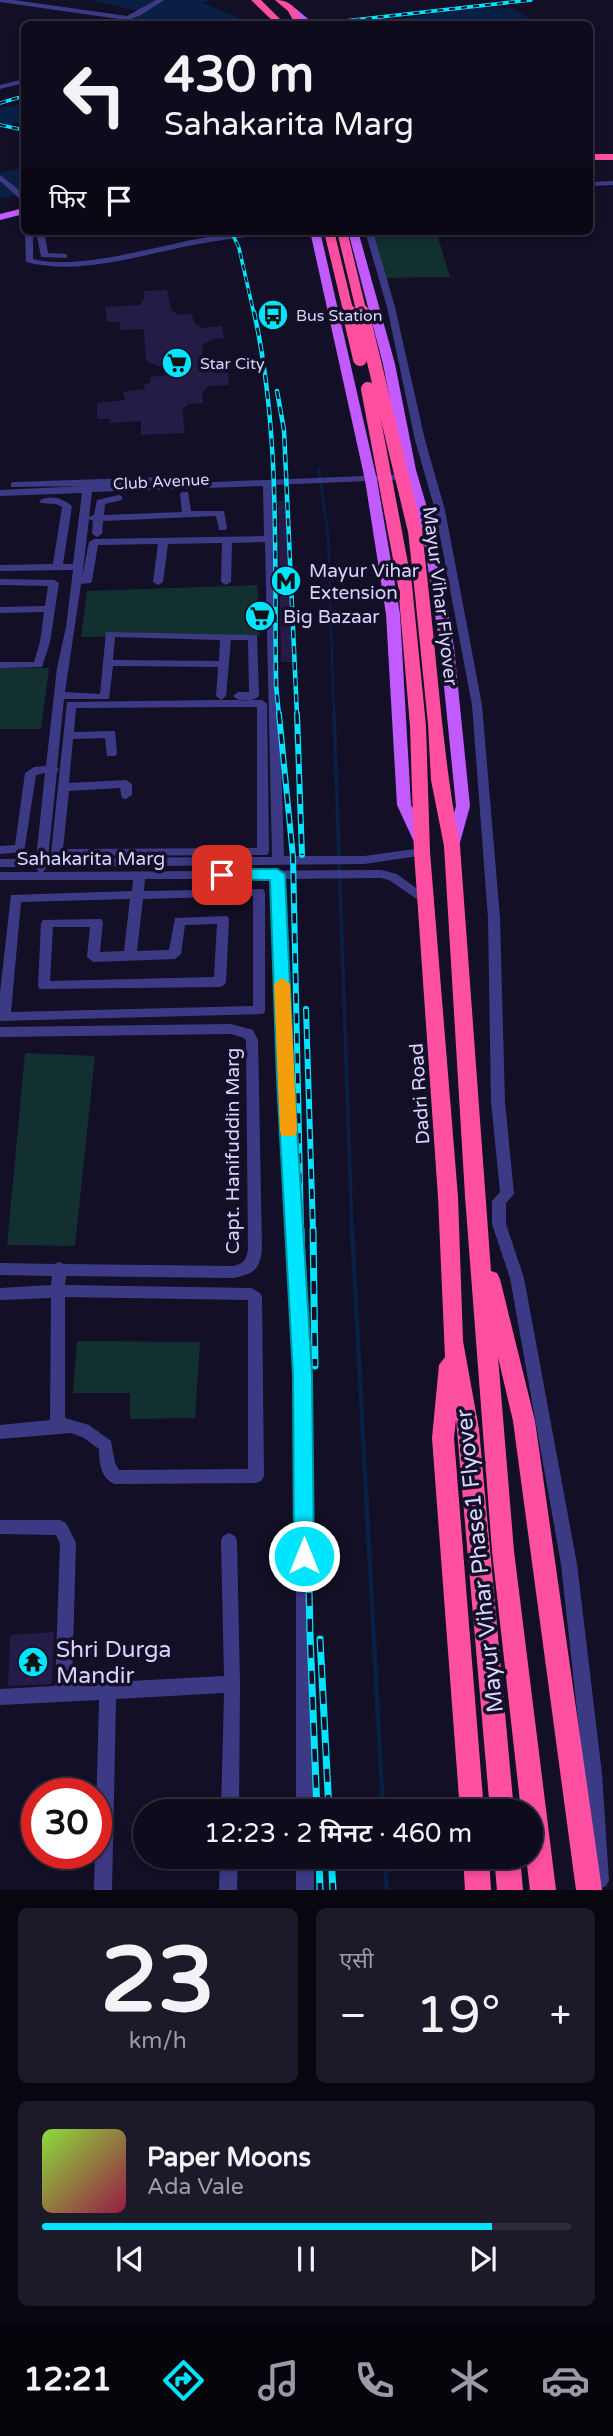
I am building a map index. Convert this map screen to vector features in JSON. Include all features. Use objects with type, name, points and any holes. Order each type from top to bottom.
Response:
[{"type":"highway","points":[[256,0],[278,21]]},
{"type":"highway","points":[[279,0],[292,10],[298,21]]},
{"type":"highway","points":[[593,158],[613,157]]},
{"type":"highway","points":[[593,166],[613,165]]},
{"type":"highway","name":"Mayur Vihar Flyover","points":[[330,235],[369,393],[405,585],[418,726],[422,848]]},
{"type":"highway","name":"Mayur Vihar Flyover","points":[[343,235],[415,531],[436,724],[439,780],[452,846]]},
{"type":"highway","points":[[452,846],[477,1225],[524,1421],[592,1883]]},
{"type":"highway","name":"Dadri Road","points":[[422,848],[448,1196],[453,1341]]},
{"type":"highway","name":"Mayur Vihar Phase1 Flyover","points":[[477,1225],[503,1551],[543,1890]]},
{"type":"highway","points":[[453,1341],[443,1438],[471,1799]]},
{"type":"highway","name":"Mayur Vihar Phase1 Flyover","points":[[453,1341],[468,1429],[501,1799]]},
{"type":"highway","points":[[477,1869],[478,1890]]},
{"type":"highway","points":[[508,1869],[510,1890]]},
{"type":"main road","points":[[292,10],[306,21]]},
{"type":"main road","points":[[270,13],[271,21]]},
{"type":"main road","points":[[0,217],[21,210]]},
{"type":"main road","points":[[0,224],[21,219]]},
{"type":"main road","points":[[316,235],[371,476],[393,614],[404,805],[422,848]]},
{"type":"main road","points":[[354,235],[396,364],[411,474],[429,535],[447,647],[463,806],[452,846]]},
{"type":"main road","points":[[381,538],[388,530],[400,526],[429,535]]},
{"type":"street","points":[[0,0],[125,18]]},
{"type":"street","points":[[121,21],[139,14],[161,0]]},
{"type":"street","points":[[0,87],[21,81]]},
{"type":"street","points":[[0,177],[21,196]]},
{"type":"street","points":[[593,184],[613,183]]},
{"type":"street","points":[[29,235],[29,260],[47,265],[109,258],[208,239],[246,235]]},
{"type":"street","points":[[41,235],[44,255]]},
{"type":"street","points":[[34,262],[44,255],[109,251],[207,235]]},
{"type":"street","points":[[370,235],[391,307],[396,364],[440,510],[477,705],[494,918],[498,1102],[507,1194],[499,1201],[499,1224],[517,1279],[569,1564],[593,1774],[592,1883]]},
{"type":"street","points":[[302,479],[411,474]]},
{"type":"street","name":"Club Avenue","points":[[0,485],[88,487],[268,484],[302,479]]},
{"type":"street","name":"Club Avenue","points":[[0,493],[302,479]]},
{"type":"street","points":[[268,484],[285,1079],[303,1375],[304,1799]]},
{"type":"street","points":[[42,864],[54,769],[57,711],[88,487]]},
{"type":"street","name":"Club Avenue","points":[[222,528],[221,513],[98,518],[100,502],[252,493]]},
{"type":"street","points":[[185,495],[187,515]]},
{"type":"street","points":[[0,501],[58,501],[67,506],[58,567]]},
{"type":"street","points":[[84,519],[98,518],[97,534]]},
{"type":"street","points":[[76,581],[88,581],[94,542],[269,539]]},
{"type":"street","points":[[226,582],[228,540]]},
{"type":"street","points":[[158,582],[163,541]]},
{"type":"street","points":[[0,568],[78,567]]},
{"type":"street","points":[[0,582],[54,583],[45,642],[38,665],[0,665]]},
{"type":"street","points":[[0,610],[49,610]]},
{"type":"street","points":[[60,695],[105,697],[254,695],[253,637],[110,634],[105,697]]},
{"type":"street","points":[[221,696],[226,636]]},
{"type":"street","points":[[45,642],[68,642]]},
{"type":"street","points":[[109,663],[223,664]]},
{"type":"street","points":[[42,864],[57,853],[263,852],[262,704],[71,705],[57,853]]},
{"type":"street","points":[[57,711],[71,711]]},
{"type":"street","points":[[68,736],[111,734],[111,754]]},
{"type":"street","points":[[0,850],[20,849],[31,773],[54,769]]},
{"type":"street","points":[[64,787],[126,784],[126,795]]},
{"type":"street","name":"Sahakarita Marg","points":[[0,876],[42,864],[140,875],[277,868],[310,860],[364,860],[422,848]]},
{"type":"street","name":"Sahakarita Marg","points":[[0,863],[277,868],[309,874],[364,874],[393,877],[425,899]]},
{"type":"street","points":[[130,956],[140,875]]},
{"type":"street","points":[[259,892],[259,1011],[4,1017],[15,898],[137,895],[259,892]]},
{"type":"street","points":[[223,919],[220,982],[44,986],[47,923],[97,922],[93,957],[130,956],[175,954],[179,921],[223,919]]},
{"type":"street","name":"Capt. Hanifuddin Marg","points":[[0,1032],[231,1029],[248,1034],[252,1040],[253,1262],[246,1269],[234,1272],[0,1269]]},
{"type":"street","points":[[57,1426],[59,1268]]},
{"type":"street","points":[[0,1294],[251,1294],[255,1297],[258,1471],[256,1476],[250,1478],[115,1477],[107,1465],[106,1446],[92,1432],[71,1424],[0,1432]]},
{"type":"street","points":[[0,1527],[60,1528],[65,1533],[68,1543],[63,1692]]},
{"type":"street","points":[[229,1541],[232,1684],[230,1799]]},
{"type":"street","points":[[0,1697],[232,1684]]},
{"type":"street","points":[[103,1890],[108,1689]]},
{"type":"street","points":[[228,1890],[229,1869]]},
{"type":"street","points":[[304,1869],[305,1890]]},
{"type":"green space","points":[[375,235],[437,235],[450,277],[384,278]]},
{"type":"green space","points":[[257,585],[260,635],[81,637],[87,591]]},
{"type":"green space","points":[[0,668],[49,668],[41,729],[0,729]]},
{"type":"green space","points":[[25,1053],[95,1056],[75,1246],[7,1245]]},
{"type":"green space","points":[[77,1341],[200,1342],[195,1418],[130,1419],[130,1393],[73,1393]]},
{"type":"water","points":[[91,0],[209,0],[203,3],[237,17],[239,21],[123,21],[146,13]]},
{"type":"water","points":[[459,6],[513,8],[532,20],[544,21],[393,21]]},
{"type":"water","points":[[21,104],[21,122],[0,127],[0,108]]},
{"type":"water","points":[[21,169],[21,194],[0,199],[0,173]]},
{"type":"building","name":"Star City","points":[[167,290],[171,310],[179,315],[192,314],[194,323],[202,328],[222,326],[224,338],[203,344],[202,357],[206,369],[214,373],[228,373],[229,385],[208,386],[202,393],[203,403],[189,404],[182,410],[185,433],[141,435],[141,421],[110,423],[110,419],[97,419],[97,403],[125,400],[123,392],[145,389],[144,385],[151,382],[150,377],[177,374],[146,361],[144,329],[121,330],[119,322],[107,322],[105,307],[140,305],[144,291]]},
{"type":"building","name":"Mayur Vihar Extension","points":[[290,500],[295,662],[281,662],[278,501]]},
{"type":"building","name":"Shri Durga Mandir","points":[[54,1632],[52,1684],[8,1686],[10,1635]]},
{"type":"waterway","points":[[319,469],[328,536],[334,715]]},
{"type":"waterway","points":[[334,714],[352,1230]]},
{"type":"waterway","points":[[352,1229],[382,1799]]},
{"type":"waterway","points":[[386,1869],[387,1890]]},
{"type":"railway","points":[[345,21],[531,0]]},
{"type":"railway","points":[[0,103],[21,97]]},
{"type":"railway","points":[[0,125],[21,129]]},
{"type":"railway","points":[[233,235],[239,248],[254,314]]},
{"type":"railway","points":[[254,312],[269,404],[272,451],[276,686],[279,715]]},
{"type":"railway","points":[[277,391],[284,430],[297,715]]},
{"type":"railway","points":[[279,714],[293,857],[301,1230]]},
{"type":"railway","points":[[297,714],[302,855]]},
{"type":"railway","points":[[306,1009],[313,1230]]},
{"type":"railway","points":[[301,1229],[317,1799]]},
{"type":"railway","points":[[313,1229],[315,1366]]},
{"type":"railway","points":[[320,1639],[328,1799]]},
{"type":"railway","points":[[319,1869],[320,1890]]},
{"type":"railway","points":[[332,1869],[333,1890]]},
{"type":"slow traffic","points":[[282,984],[288,1131]]},
{"type":"place","name":"Bus Station","points":[[273,315]]},
{"type":"place","name":"Star City","points":[[177,363]]},
{"type":"place","name":"Mayur Vihar Extension","points":[[286,581]]},
{"type":"place","name":"Big Bazaar","points":[[260,616]]},
{"type":"place","name":"Shri Durga Mandir","points":[[33,1662]]},
{"type":"route","points":[[222,875],[277,874],[285,1079],[303,1375],[304,1556]]}]
